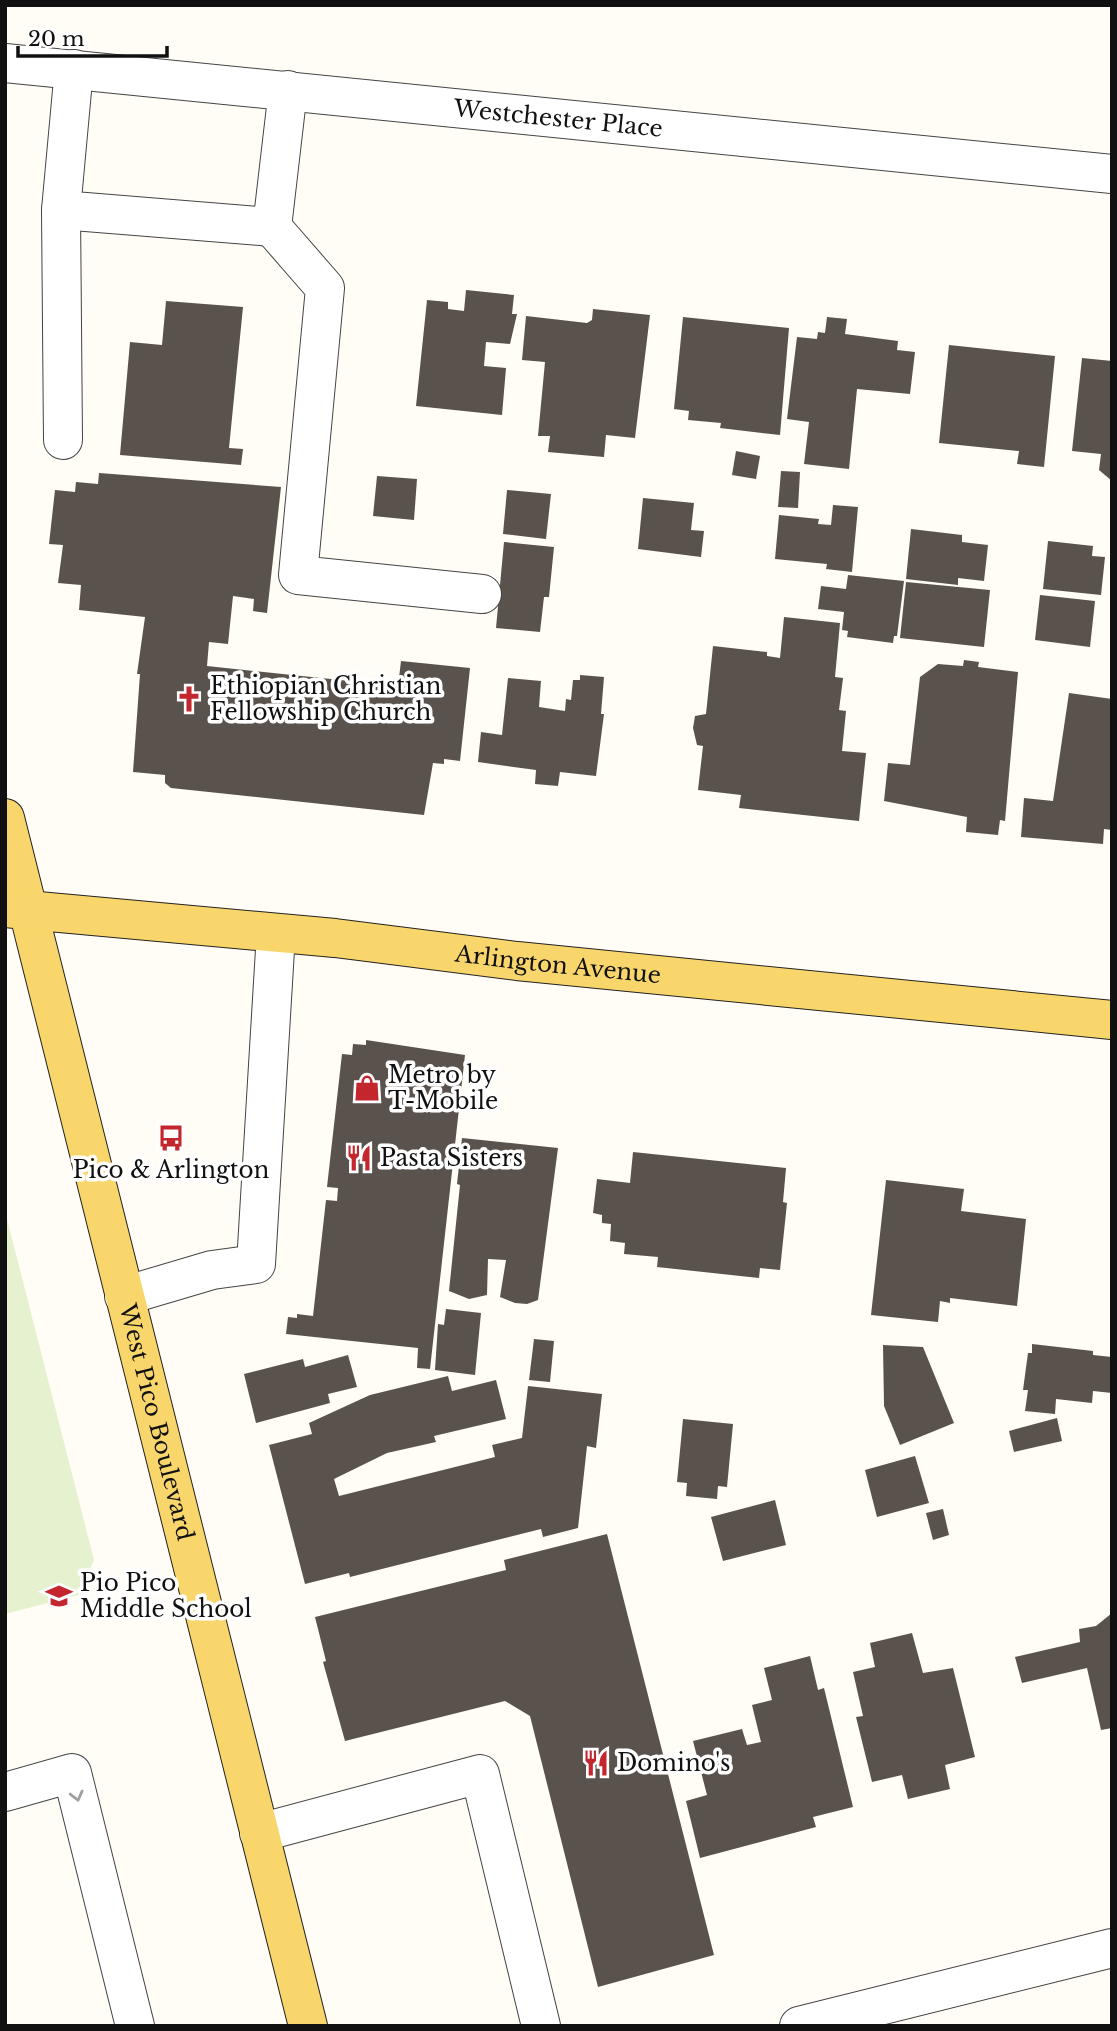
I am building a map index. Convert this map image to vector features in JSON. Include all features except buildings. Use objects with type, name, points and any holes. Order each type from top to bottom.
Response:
[{"type":"main road","name":"West Pico Boulevard","points":[[5,818],[17,910],[124,1296],[308,2026]]},
{"type":"main road","name":"Arlington Avenue","points":[[17,910],[276,933],[1112,1020]]},
{"type":"street","name":"Westchester Place","points":[[5,63],[1112,174]]},
{"type":"street","points":[[63,440],[61,210],[74,69]]},
{"type":"street","points":[[272,227],[288,90]]},
{"type":"street","points":[[61,210],[272,227],[325,288],[298,575],[482,594]]},
{"type":"street","points":[[124,1296],[212,1270],[256,1264],[276,933]]},
{"type":"street","points":[[5,1793],[72,1773],[135,2026]]},
{"type":"street","points":[[259,1833],[480,1774],[541,2026]]},
{"type":"street","points":[[799,2026],[1112,1948]]},
{"type":"green space","points":[[5,1211],[94,1560],[79,1595],[5,1614]]},
{"type":"place","name":"Ethiopian Christian Fellowship Church","points":[[189,699]]},
{"type":"place","name":"Metro by T-Mobile","points":[[367,1088]]},
{"type":"place","name":"Pico & Arlington","points":[[171,1138]]},
{"type":"place","name":"Pasta Sisters","points":[[359,1158]]},
{"type":"place","name":"Pio Pico Middle School","points":[[59,1596]]},
{"type":"place","name":"Domino's","points":[[596,1763]]}]
